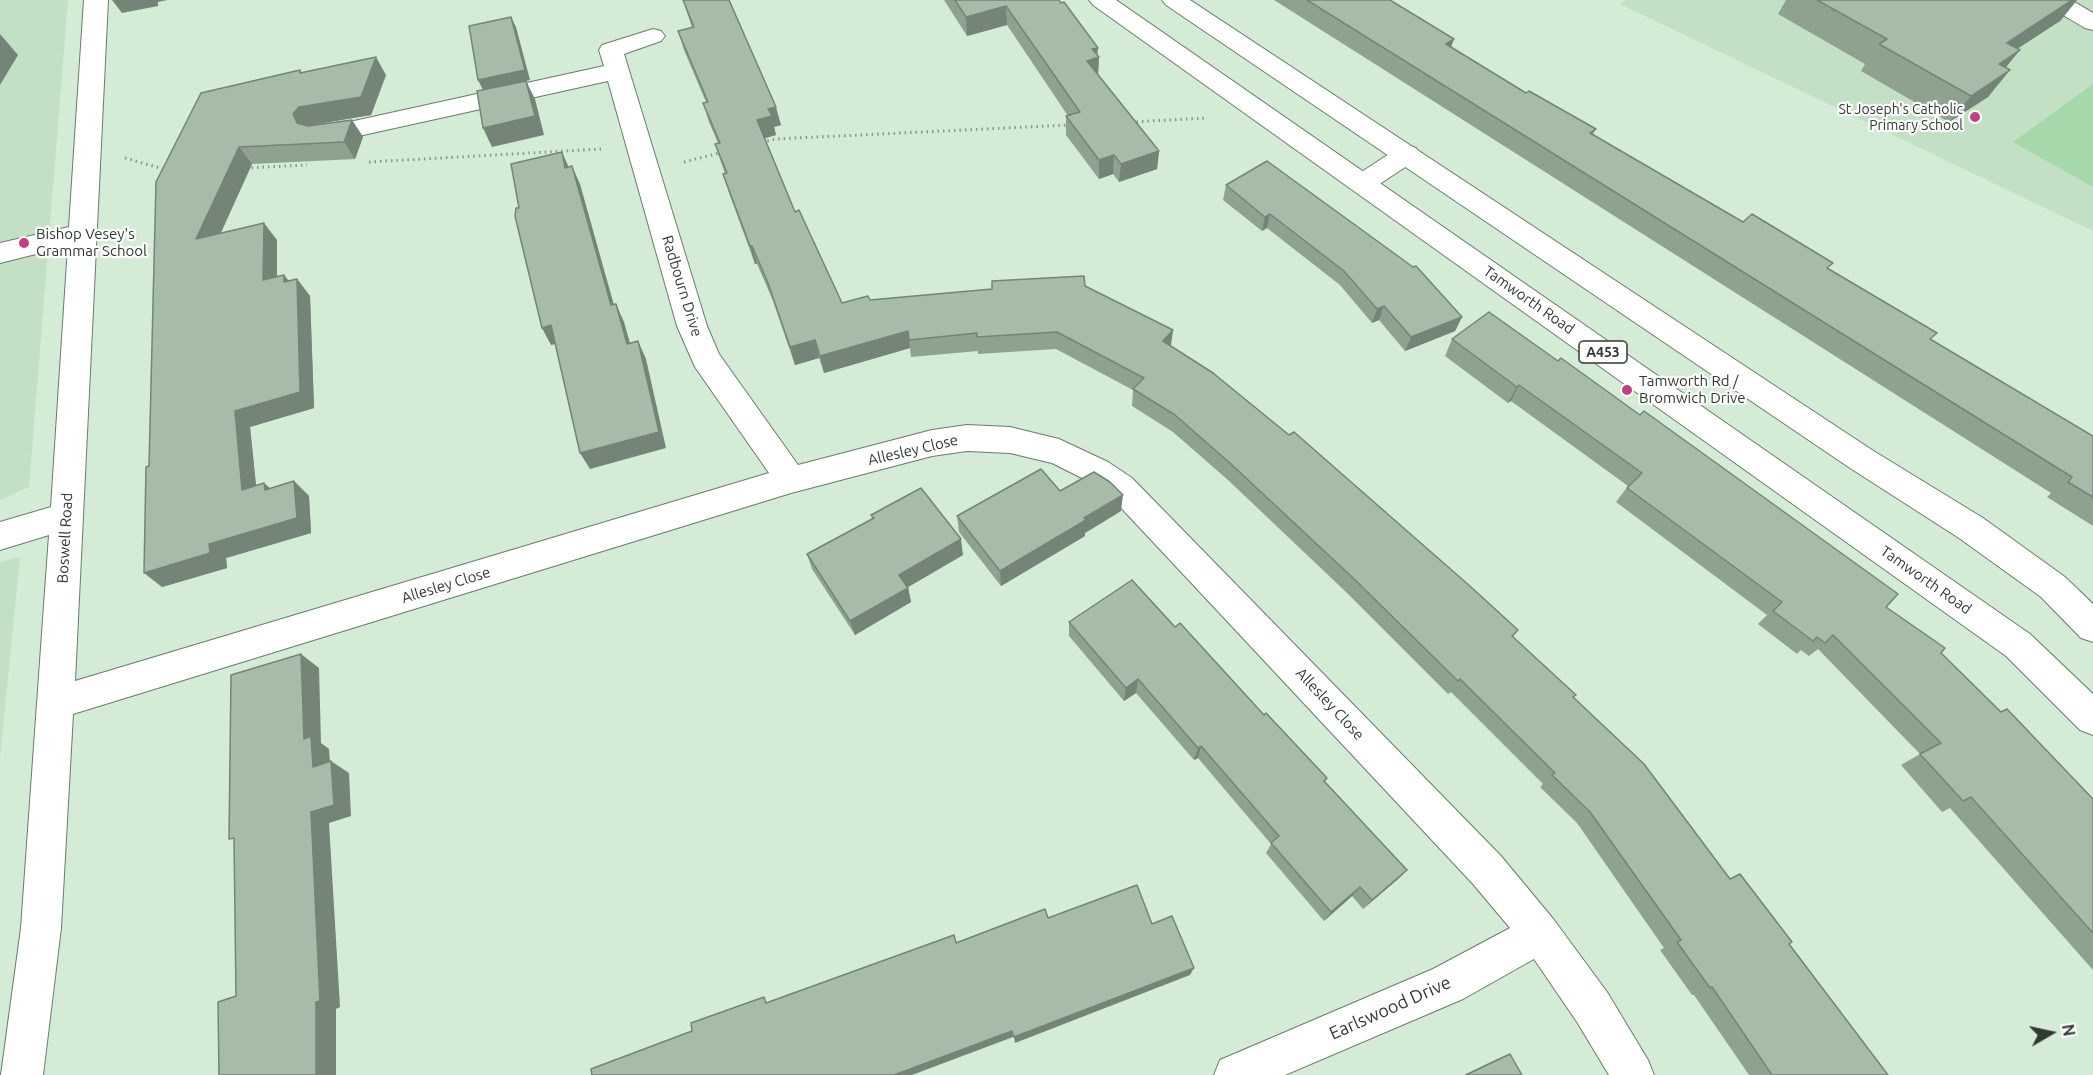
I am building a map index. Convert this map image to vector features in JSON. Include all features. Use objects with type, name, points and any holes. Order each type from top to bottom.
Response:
[{"type":"street","name":"Boswell Road","points":[[22,1075],[41,928],[96,0]]},
{"type":"street","name":"Tamworth Road","points":[[1101,0],[2018,645],[2093,718]]},
{"type":"street","points":[[1174,0],[1861,459],[1971,528],[2053,588],[2093,627]]},
{"type":"street","points":[[2054,0],[2093,23]]},
{"type":"street","name":"Radbourn Drive","points":[[652,36],[611,50],[692,326],[706,359],[791,480]]},
{"type":"street","points":[[320,133],[354,129],[618,71]]},
{"type":"street","points":[[1363,183],[1407,154]]},
{"type":"street","points":[[0,253],[83,233]]},
{"type":"street","name":"Allesley Close","points":[[56,703],[791,480],[932,443],[967,438],[1010,440],[1059,452],[1097,471],[1120,487],[1147,512],[1487,870],[1540,934],[1592,1007],[1633,1075]]},
{"type":"street","points":[[0,536],[66,516]]},
{"type":"street","name":"Earlswood Drive","points":[[1235,1075],[1448,984],[1540,934]]},
{"type":"path","points":[[1122,122],[1265,115]]},
{"type":"path","points":[[755,144],[776,139],[1074,124]]},
{"type":"path","points":[[647,171],[733,150]]},
{"type":"shaded area","name":"Bishop Vesey's Grammar School","points":[[0,0],[68,0],[29,487],[0,500]]},
{"type":"shaded area","name":"St Joseph's Catholic Primary School","points":[[1626,0],[2093,0],[2093,231],[1620,4]]},
{"type":"shaded area","points":[[20,557],[0,758],[0,562]]},
{"type":"green space","points":[[2093,84],[2093,187],[2013,142]]},
{"type":"building","points":[[683,0],[729,0],[776,107],[768,109],[772,116],[757,120],[795,212],[799,210],[842,303],[868,296],[870,300],[992,289],[992,281],[1084,276],[1085,286],[1173,330],[1163,341],[1213,373],[1289,435],[1294,432],[1518,630],[1512,636],[1576,695],[1573,697],[1644,764],[1730,879],[1740,874],[1792,942],[1789,944],[1888,1075],[1772,1075],[1712,987],[1710,988],[1677,942],[1681,940],[1590,812],[1552,775],[1555,773],[1460,679],[1458,681],[1352,577],[1231,464],[1175,415],[1133,389],[1144,378],[1057,332],[977,337],[977,333],[909,340],[908,331],[820,356],[815,340],[790,347],[768,283],[750,246],[723,174],[727,173],[715,144],[720,143],[703,103],[708,102],[678,31],[694,27]]},
{"type":"building","points":[[955,0],[1059,0],[1061,3],[1064,2],[1098,48],[1092,49],[1099,57],[1087,61],[1159,151],[1121,164],[1114,155],[1099,160],[1066,116],[1080,112],[1006,6],[966,17]]},
{"type":"building","points":[[1307,0],[1390,0],[1454,39],[1446,44],[1526,93],[1529,91],[1596,129],[1590,133],[1743,222],[1752,214],[1833,263],[1827,268],[1937,333],[1930,339],[2093,436],[2093,497],[2068,482],[2072,477]]},
{"type":"building","points":[[1817,0],[2072,0],[2007,43],[2020,50],[1999,64],[2010,70],[1971,96],[1879,44],[1887,39]]},
{"type":"building","points":[[511,17],[525,70],[478,80],[469,26]]},
{"type":"building","points":[[376,57],[361,97],[299,107],[293,114],[297,123],[308,126],[352,120],[344,142],[239,147],[196,239],[264,223],[263,280],[284,275],[284,282],[297,279],[300,392],[235,411],[242,490],[264,483],[265,490],[294,481],[297,518],[209,544],[210,553],[144,573],[156,182],[201,93],[300,70],[300,73]]},
{"type":"building","points":[[526,81],[535,116],[483,128],[477,91]]},
{"type":"building","points":[[562,152],[565,168],[572,166],[611,305],[616,304],[627,344],[638,341],[659,432],[580,453],[551,325],[542,328],[515,216],[516,208],[519,208],[511,164]]},
{"type":"building","points":[[1267,161],[1413,267],[1416,266],[1462,317],[1411,337],[1384,306],[1377,309],[1344,271],[1270,214],[1265,217],[1226,185]]},
{"type":"building","points":[[1489,312],[1558,361],[1561,358],[1640,415],[1644,411],[1898,594],[1886,607],[1945,648],[1941,653],[2001,712],[2007,709],[2093,799],[2093,933],[1971,797],[1963,801],[1920,754],[1941,743],[1833,635],[1825,643],[1817,637],[1813,641],[1773,611],[1782,602],[1627,488],[1642,473],[1452,339]]},
{"type":"building","points":[[1041,469],[1060,491],[1094,472],[1110,482],[1123,495],[1084,518],[1086,520],[1000,571],[957,516]]},
{"type":"building","points":[[921,488],[961,539],[899,575],[908,588],[850,621],[807,554],[874,518],[871,515]]},
{"type":"building","points":[[1132,580],[1175,627],[1180,623],[1264,715],[1266,713],[1327,778],[1324,781],[1407,870],[1372,900],[1360,887],[1331,912],[1271,843],[1279,836],[1201,746],[1198,748],[1138,679],[1126,688],[1069,622]]},
{"type":"building","points":[[301,654],[304,739],[311,736],[313,767],[331,761],[334,805],[311,812],[320,1001],[316,1002],[316,1075],[219,1075],[218,1002],[236,996],[234,838],[229,839],[231,675]]},
{"type":"building","points":[[1137,885],[1152,924],[1172,916],[1194,968],[1014,1037],[1012,1031],[894,1075],[592,1075],[591,1069],[692,1031],[691,1023],[764,997],[766,1003],[954,935],[956,943],[1045,909],[1048,918]]},
{"type":"building","points":[[1510,1054],[1522,1075],[1466,1075]]},
{"type":"place","name":"St Joseph's Catholic Primary School","points":[[1975,117]]},
{"type":"place","name":"Bishop Vesey's Grammar School","points":[[24,243]]},
{"type":"place","name":"Tamworth Rd / Bromwich Drive","points":[[1627,390]]}]
